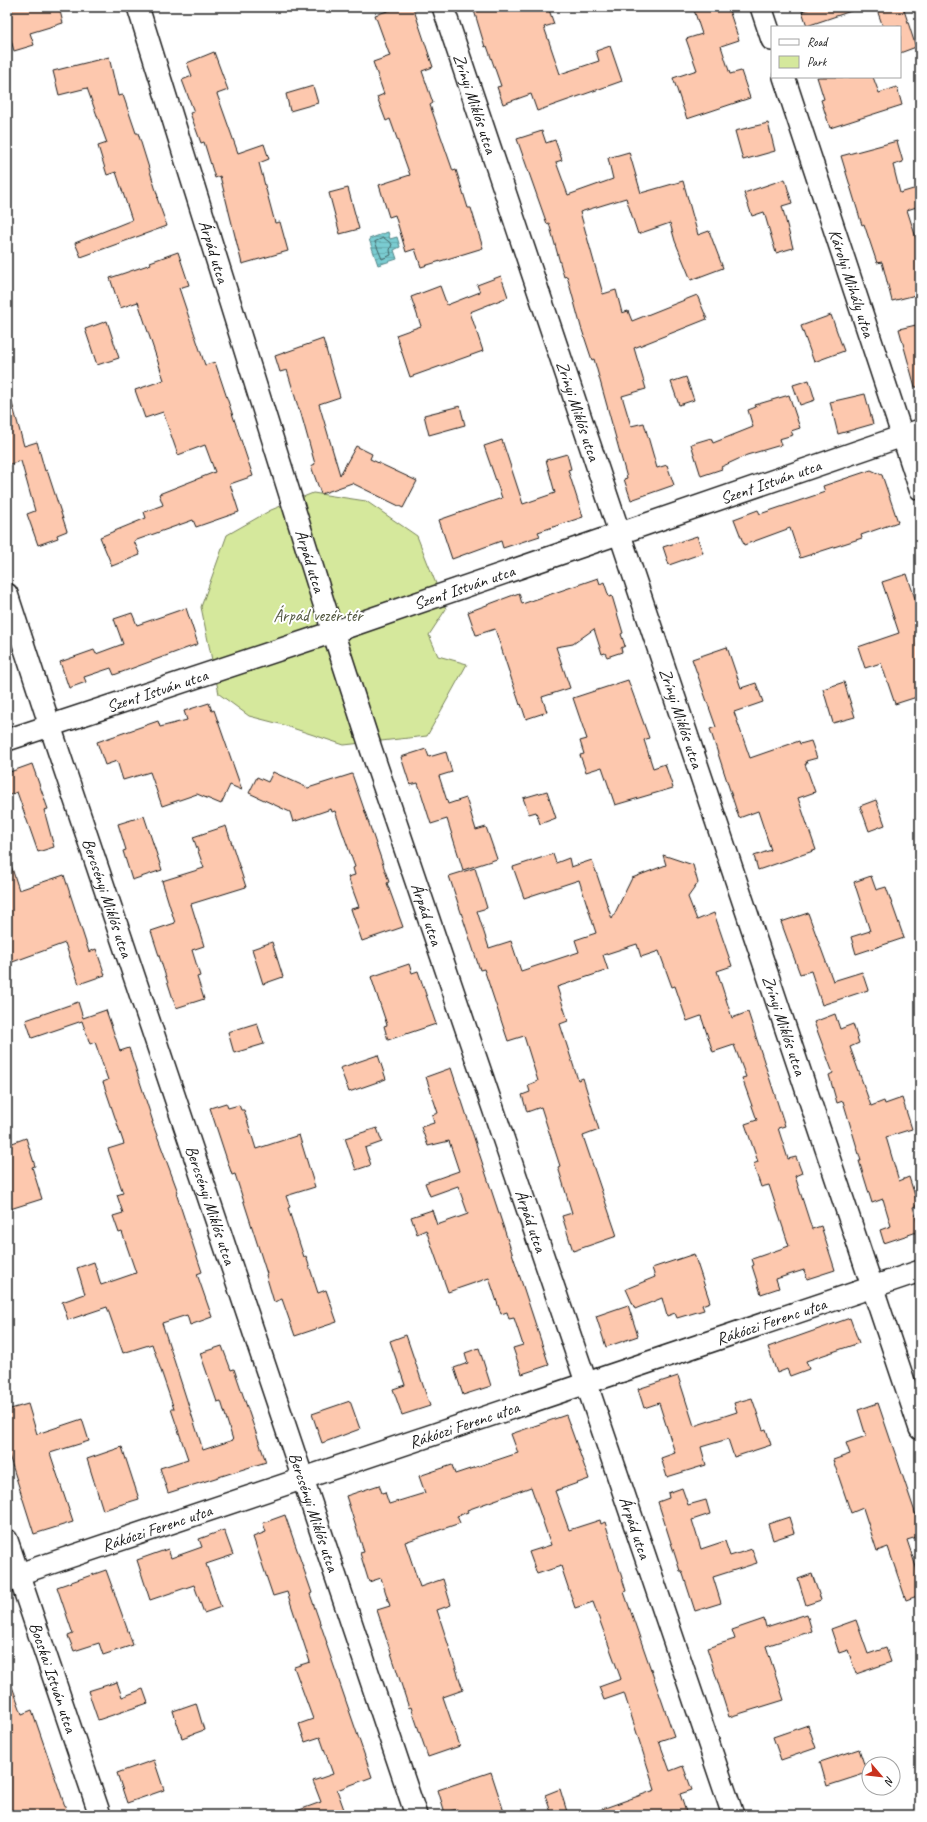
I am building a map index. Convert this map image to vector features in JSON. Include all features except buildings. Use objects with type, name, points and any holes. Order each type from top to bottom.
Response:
[{"type":"street","name":"Árpád utca","points":[[138,7],[333,632],[733,1815]]},
{"type":"street","name":"Zrínyi Miklós utca","points":[[443,7],[920,1429]]},
{"type":"street","points":[[761,7],[771,37]]},
{"type":"street","name":"Károlyi Mihály utca","points":[[784,78],[911,433],[920,489]]},
{"type":"street","name":"Szent István utca","points":[[7,740],[333,632],[911,433]]},
{"type":"street","name":"Bercsényi Miklós utca","points":[[7,594],[416,1815]]},
{"type":"street","name":"Rákóczi Ferenc utca","points":[[13,1576],[920,1271]]},
{"type":"street","name":"Bocskai István utca","points":[[7,1540],[13,1576],[100,1815]]},
{"type":"green space","name":"Árpád vezér tér","points":[[313,493],[366,501],[417,536],[446,609],[429,635],[438,656],[467,664],[427,736],[344,745],[280,724],[249,716],[219,694],[201,607],[227,535],[271,510]]},
{"type":"water","points":[[388,232],[390,239],[397,237],[400,247],[394,250],[397,259],[378,265],[369,239]]}]
